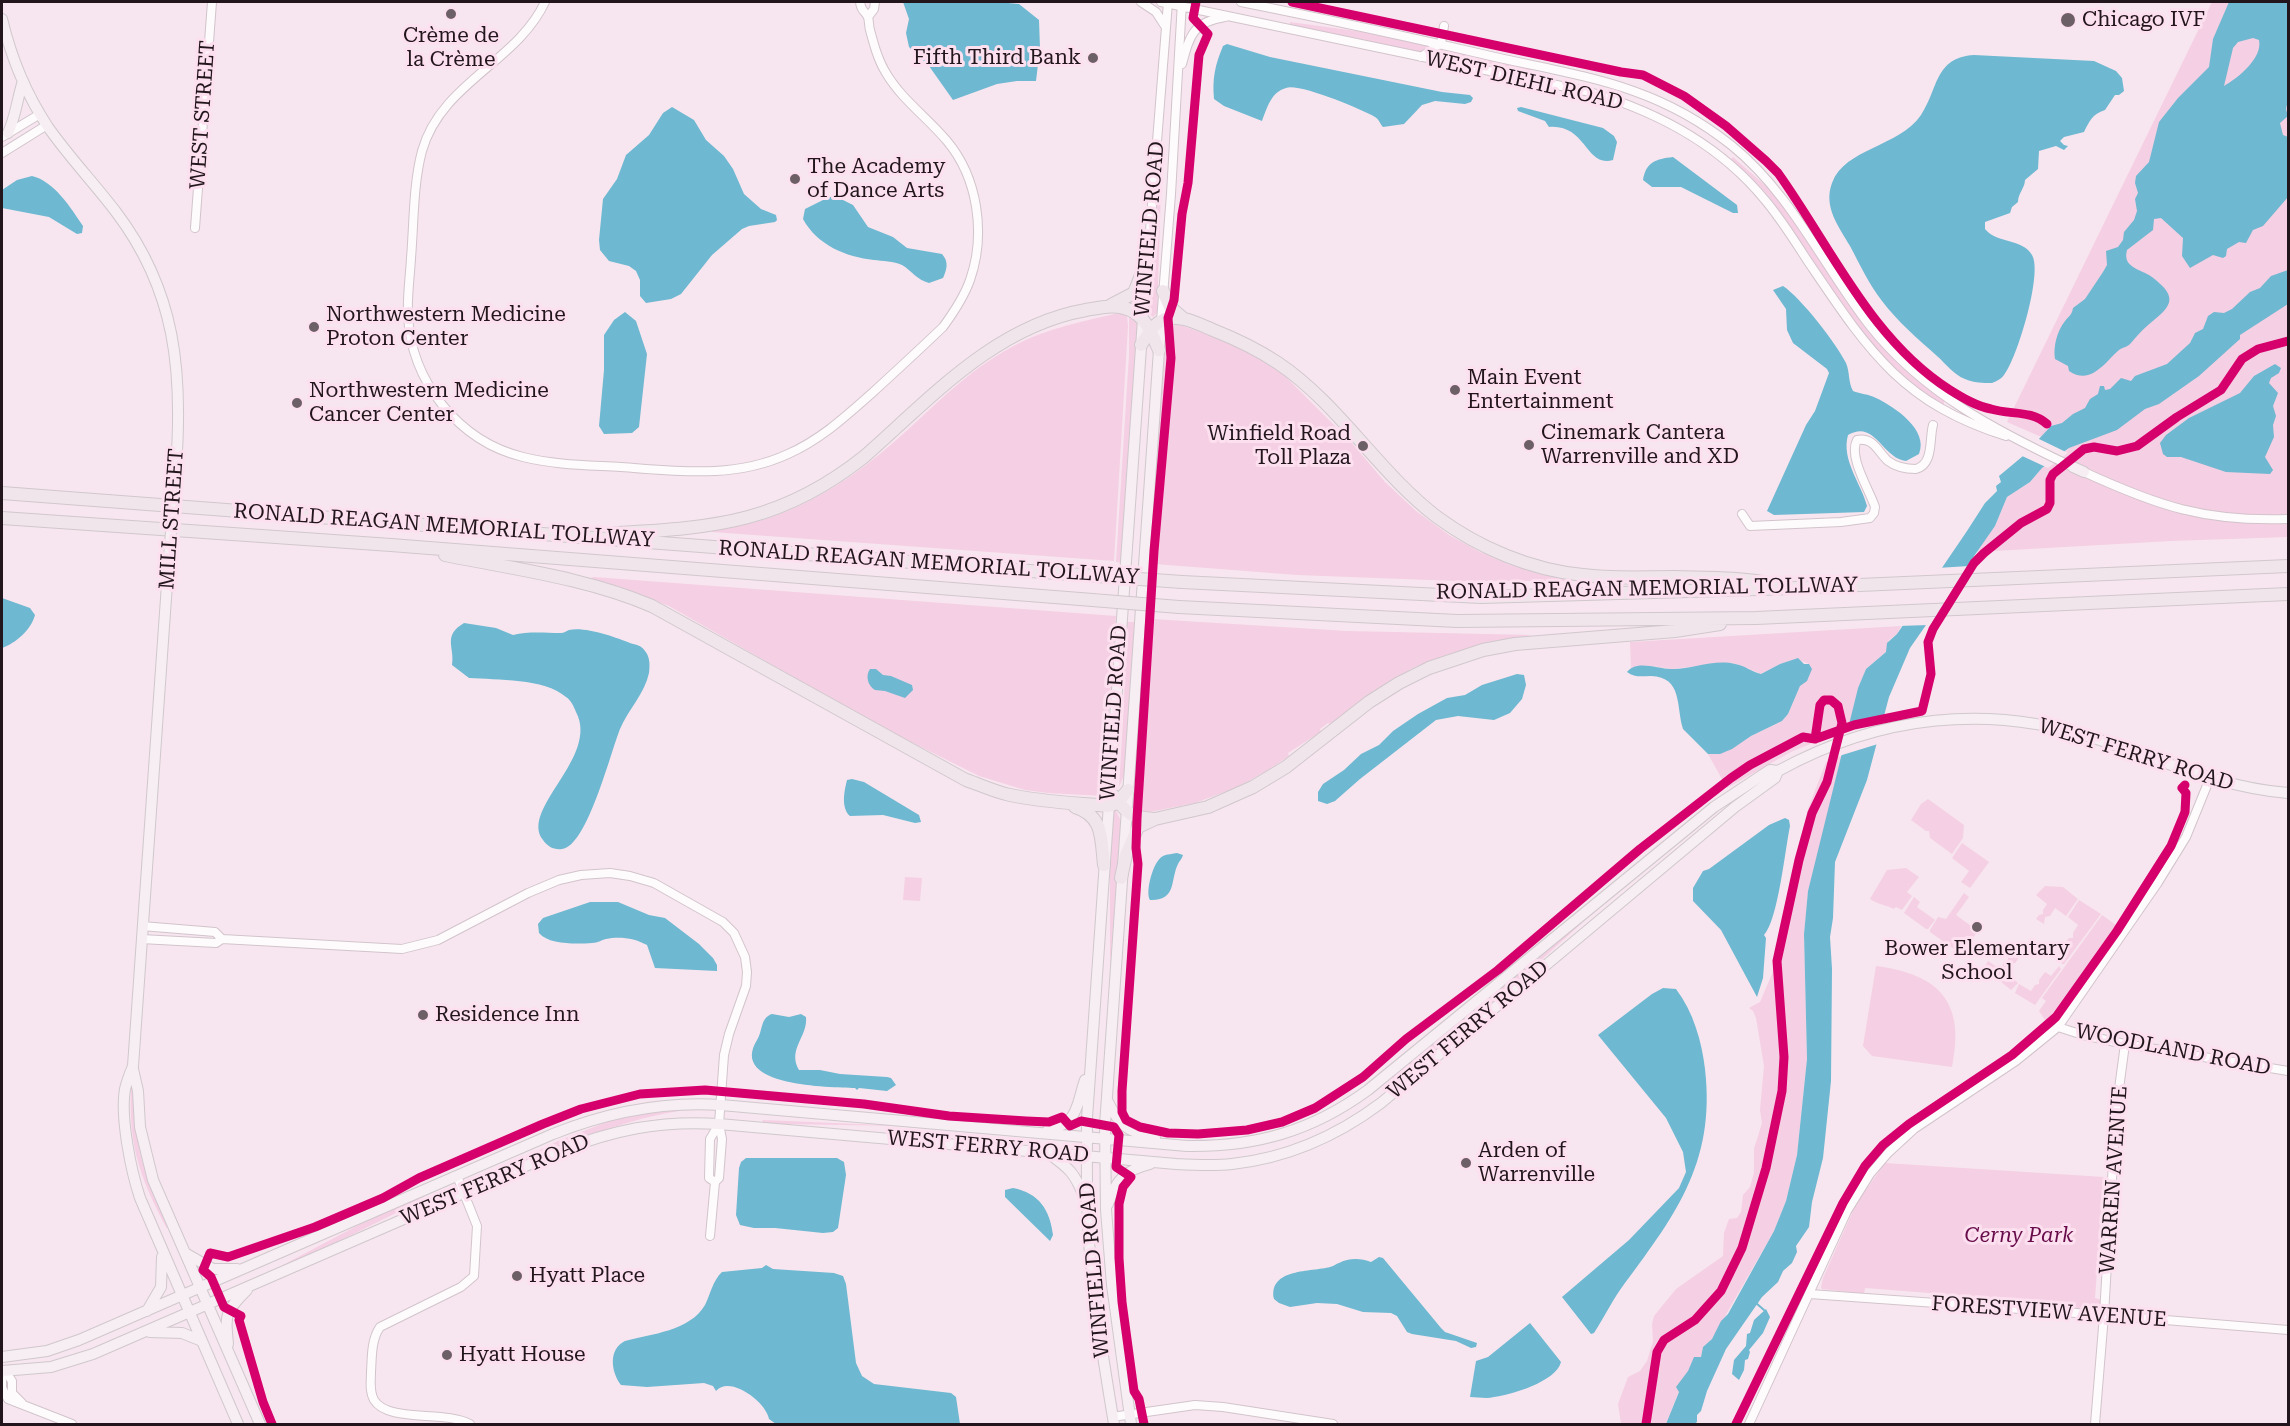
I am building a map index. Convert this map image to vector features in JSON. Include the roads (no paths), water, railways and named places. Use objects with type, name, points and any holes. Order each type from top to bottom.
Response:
[{"type":"highway","points":[[1110,306],[1134,293],[1147,260]]},
{"type":"highway","points":[[1163,291],[1170,307],[1185,320]]},
{"type":"highway","points":[[568,536],[699,527],[746,518],[786,506],[848,470],[992,347],[1040,321],[1068,313],[1110,306],[1123,308],[1143,319],[1159,350]]},
{"type":"highway","points":[[1141,345],[1155,325],[1161,321],[1168,318],[1185,320],[1238,340],[1279,363],[1311,390],[1391,477],[1434,514],[1470,538],[1503,554],[1539,567],[1585,576],[1745,578],[1792,588]]},
{"type":"highway","name":"RONALD REAGAN MEMORIAL TOLLWAY","points":[[2,493],[1182,582],[1481,597],[1792,588],[2289,566]]},
{"type":"highway","name":"RONALD REAGAN MEMORIAL TOLLWAY","points":[[2,518],[391,544],[1179,608],[1457,621],[1756,618],[2289,594]]},
{"type":"highway","points":[[391,544],[566,580],[631,597],[690,625],[966,780],[1008,795],[1117,807],[1137,818],[1155,819]]},
{"type":"highway","points":[[1121,879],[1126,855],[1138,827],[1155,819],[1208,807],[1253,788],[1287,767],[1343,721],[1399,683],[1454,659],[1483,650],[1515,644],[1675,631],[1756,618]]},
{"type":"highway","points":[[1117,807],[1128,790]]},
{"type":"highway","points":[[1109,791],[1117,807]]},
{"type":"highway","points":[[1057,802],[1084,809],[1093,816],[1100,832],[1104,865]]},
{"type":"main road","name":"MILL STREET","points":[[2,19],[8,45],[22,81],[47,125],[117,213],[141,252],[158,286],[171,329],[178,371],[179,426],[133,1066],[125,1090],[126,1120],[131,1162],[140,1198],[238,1425]]},
{"type":"main road","points":[[5,135],[17,111],[22,81]]},
{"type":"main road","name":"WINFIELD ROAD","points":[[1109,791],[1143,319]]},
{"type":"main road","name":"WINFIELD ROAD","points":[[1128,790],[1161,321]]},
{"type":"main road","name":"WEST FERRY ROAD","points":[[2,1357],[31,1354],[63,1346],[553,1134],[599,1117],[644,1107],[682,1104],[721,1105],[1187,1146],[1240,1144],[1274,1137],[1317,1121],[1350,1103],[1714,807],[1770,770],[1778,771],[1817,750],[1847,739],[1912,723],[1977,719],[2038,724],[2098,739],[2241,787],[2289,793]]},
{"type":"main road","name":"WEST FERRY ROAD","points":[[2,1376],[51,1367],[82,1358],[572,1146],[607,1134],[665,1123],[719,1124],[1208,1165],[1259,1160],[1301,1148],[1364,1115],[1735,807],[1775,778],[1778,771]]},
{"type":"main road","name":"WINFIELD ROAD","points":[[1113,1421],[1094,1296],[1087,1205],[1086,1137],[1104,865],[1117,807]]},
{"type":"main road","name":"WINFIELD ROAD","points":[[1117,807],[1121,879],[1106,1099],[1106,1210],[1117,1331],[1130,1420]]},
{"type":"main road","name":"MILL STREET","points":[[133,1066],[138,1091],[140,1127],[148,1164],[206,1305],[260,1425]]},
{"type":"main road","points":[[1038,1133],[1060,1127],[1073,1117],[1089,1068]]},
{"type":"main road","points":[[1106,1099],[1115,1118],[1126,1129],[1187,1146]]},
{"type":"main road","points":[[1048,1153],[1071,1170],[1087,1205]]},
{"type":"main road","points":[[1106,1210],[1117,1184],[1126,1173],[1155,1162]]},
{"type":"main road","points":[[147,1311],[163,1281],[161,1247]]},
{"type":"main road","points":[[183,1251],[213,1269],[243,1269]]},
{"type":"main road","points":[[230,1357],[226,1318],[233,1305],[252,1285]]},
{"type":"main road","points":[[144,1332],[182,1333],[202,1341]]},
{"type":"street","name":"WEST STREET","points":[[195,228],[212,2]]},
{"type":"street","points":[[545,2],[522,35],[454,96],[436,120],[426,139],[417,179],[408,300],[409,324],[416,359],[432,391],[449,413],[469,431],[497,448],[539,460],[693,472],[730,471],[760,465],[790,453],[823,435],[943,327],[956,309],[970,279],[975,264],[978,232],[975,204],[969,181],[961,162],[947,141],[900,94],[885,73],[873,42],[868,17],[861,11],[860,2]]},
{"type":"street","points":[[868,17],[874,9],[875,2]]},
{"type":"street","points":[[1141,2],[1156,12],[1165,27]]},
{"type":"street","name":"WINFIELD ROAD","points":[[1143,319],[1166,2]]},
{"type":"street","name":"WEST DIEHL ROAD","points":[[1166,2],[1612,98],[1652,113],[1695,137],[1736,170],[1766,201],[1856,332],[1897,378],[1930,402],[1973,426],[2006,436],[2139,497],[2184,511],[2239,519],[2289,519]]},
{"type":"street","name":"WEST DIEHL ROAD","points":[[1241,2],[1578,74],[1626,88],[1677,109],[1709,129],[1753,164],[1771,183],[1868,323],[1907,367],[1951,401],[2006,436]]},
{"type":"street","name":"WINFIELD ROAD","points":[[1161,321],[1179,79],[1182,4]]},
{"type":"street","points":[[1179,79],[1188,42],[1199,26],[1210,20],[1230,16]]},
{"type":"street","points":[[1420,57],[1441,43],[1444,26]]},
{"type":"street","points":[[5,135],[40,114]]},
{"type":"street","points":[[2,153],[47,125]]},
{"type":"street","points":[[1742,514],[1749,526],[1841,522],[1870,518],[1875,507],[1857,461],[1855,444],[1857,440],[1863,439],[1871,442],[1894,464],[1916,469],[1925,464],[1933,425]]},
{"type":"street","points":[[1749,1425],[1858,1191],[1888,1153],[1914,1129],[2016,1061],[2058,1027],[2157,884],[2186,837],[2210,778]]},
{"type":"street","points":[[141,939],[216,943],[222,939],[402,949],[438,940],[559,880],[599,873],[618,874],[641,879],[672,892],[723,922],[734,933],[742,947],[747,972],[746,986],[727,1041],[719,1124],[722,1139],[719,1178],[715,1182],[710,1236]]},
{"type":"street","points":[[142,926],[215,932],[222,939]]},
{"type":"street","name":"WOODLAND ROAD","points":[[2058,1027],[2125,1044],[2289,1071]]},
{"type":"street","name":"WARREN AVENUE","points":[[2095,1425],[2116,1111],[2125,1044]]},
{"type":"street","points":[[457,1176],[476,1220],[478,1233],[474,1275],[461,1287],[380,1327],[374,1343],[370,1390],[374,1401],[390,1412],[456,1418],[470,1425]]},
{"type":"street","name":"FORESTVIEW AVENUE","points":[[1810,1294],[2289,1330]]},
{"type":"street","points":[[2,1357],[2,1376],[12,1381],[12,1393],[23,1403],[72,1425]]},
{"type":"street","points":[[1113,1421],[1130,1420],[1196,1405],[1223,1407],[1333,1425]]},
{"type":"water","points":[[903,2],[1019,4],[1039,20],[1040,48],[1036,81],[997,84],[953,100],[929,66],[909,47],[906,33],[909,19]]},
{"type":"water","points":[[2229,2],[2288,2],[2288,100],[2286,109],[2288,116],[2280,123],[2283,135],[2288,137],[2288,197],[2263,226],[2253,230],[2246,243],[2239,242],[2227,249],[2226,256],[2223,258],[2213,255],[2190,268],[2182,256],[2183,238],[2161,218],[2154,219],[2153,230],[2127,250],[2126,256],[2130,264],[2152,277],[2167,291],[2169,303],[2162,313],[2130,344],[2119,350],[2097,370],[2084,376],[2074,374],[2069,371],[2068,366],[2055,359],[2058,334],[2073,308],[2085,299],[2103,272],[2107,265],[2106,251],[2118,247],[2123,240],[2124,232],[2134,220],[2137,211],[2135,199],[2138,193],[2135,183],[2136,176],[2149,162],[2159,122],[2178,98],[2209,67],[2213,39]],"holes":[[[2253,38],[2259,40],[2257,54],[2248,67],[2224,86],[2233,48],[2238,42]]]},
{"type":"water","points":[[1227,44],[1270,57],[1442,92],[1470,95],[1473,98],[1471,102],[1465,104],[1435,101],[1422,105],[1404,124],[1383,127],[1375,117],[1344,103],[1293,87],[1281,90],[1273,97],[1262,121],[1224,106],[1214,99],[1213,85],[1216,66],[1223,46]]},
{"type":"water","points":[[1974,55],[2094,61],[2116,71],[2122,78],[2124,91],[2115,95],[2105,110],[2094,116],[2084,132],[2064,137],[2060,141],[2068,146],[2064,150],[2056,146],[2039,151],[2038,169],[2025,180],[2018,202],[2012,207],[2010,213],[1985,222],[1985,229],[1990,234],[2028,250],[2032,255],[2034,265],[2034,279],[2027,316],[2015,352],[2004,375],[1992,383],[1978,383],[1957,375],[1895,316],[1877,295],[1865,274],[1837,224],[1829,200],[1832,183],[1848,162],[1911,126],[1927,105],[1944,68],[1961,57]]},
{"type":"water","points":[[672,107],[694,120],[706,140],[724,156],[733,169],[744,194],[761,209],[776,215],[777,220],[742,229],[712,255],[681,294],[671,299],[646,303],[640,296],[640,280],[636,271],[629,266],[609,261],[600,250],[603,199],[617,179],[626,155],[649,135],[663,113]]},
{"type":"water","points":[[1521,107],[1603,128],[1614,136],[1617,142],[1613,160],[1604,161],[1597,158],[1571,132],[1562,128],[1549,127],[1545,121],[1518,111],[1517,108]]},
{"type":"water","points":[[1673,157],[1737,205],[1738,213],[1733,213],[1681,187],[1652,187],[1643,180],[1649,165]]},
{"type":"water","points":[[32,176],[55,189],[83,226],[82,233],[77,234],[49,217],[2,208],[2,190],[17,180]]},
{"type":"water","points":[[829,197],[837,197],[853,205],[868,227],[893,237],[907,248],[942,254],[947,266],[943,278],[929,283],[899,264],[853,256],[824,243],[803,219],[805,209]]},
{"type":"water","points":[[2288,270],[2288,304],[2240,335],[2240,339],[2199,376],[2159,404],[2145,409],[2117,430],[2069,448],[2042,468],[2030,482],[2007,497],[1995,526],[1910,648],[1889,697],[1867,780],[1835,862],[1830,937],[1831,1081],[1823,1158],[1812,1202],[1809,1227],[1796,1246],[1797,1252],[1792,1263],[1783,1271],[1778,1282],[1762,1297],[1726,1349],[1707,1391],[1701,1411],[1697,1415],[1697,1422],[1694,1424],[1666,1424],[1679,1392],[1676,1387],[1688,1371],[1694,1357],[1701,1357],[1703,1347],[1712,1339],[1721,1321],[1728,1314],[1774,1231],[1786,1201],[1797,1155],[1807,1059],[1804,934],[1808,891],[1858,688],[1866,669],[1886,652],[1887,643],[1897,634],[1985,503],[1997,491],[1996,486],[2001,482],[1999,476],[2023,456],[2051,426],[2062,423],[2085,408],[2090,399],[2098,394],[2100,386],[2104,386],[2105,390],[2110,389],[2121,378],[2131,381],[2135,376],[2167,364],[2190,343],[2195,333],[2203,329],[2208,316],[2214,312],[2224,313],[2232,309],[2250,292],[2260,288],[2271,276]]},
{"type":"water","points":[[1783,286],[1808,310],[1834,344],[1846,363],[1853,391],[1873,397],[1901,413],[1919,436],[1921,445],[1919,454],[1906,461],[1891,453],[1872,435],[1857,431],[1848,435],[1847,453],[1867,506],[1864,512],[1774,515],[1767,511],[1806,425],[1815,411],[1829,373],[1793,343],[1787,330],[1786,309],[1773,290]]},
{"type":"water","points":[[625,312],[636,321],[647,354],[639,427],[632,433],[604,434],[599,426],[604,370],[604,335],[614,320]]},
{"type":"water","points":[[2275,364],[2281,368],[2269,383],[2278,393],[2273,406],[2276,416],[2273,425],[2274,437],[2265,457],[2273,470],[2270,474],[2226,472],[2181,457],[2167,457],[2163,454],[2160,443],[2166,435],[2189,418],[2240,393],[2254,376]]},
{"type":"water","points":[[2,598],[30,608],[35,615],[30,626],[22,635],[2,648]]},
{"type":"water","points":[[464,623],[496,628],[513,635],[562,633],[575,629],[591,631],[638,646],[648,656],[650,667],[647,680],[620,729],[589,816],[571,844],[562,849],[547,844],[543,840],[539,827],[541,813],[578,747],[580,729],[575,710],[568,698],[546,686],[520,681],[469,678],[452,665],[451,637]]},
{"type":"water","points":[[1798,658],[1804,664],[1809,664],[1812,669],[1807,681],[1800,686],[1788,714],[1782,721],[1720,754],[1708,754],[1683,729],[1676,695],[1669,682],[1661,678],[1636,676],[1627,672],[1637,666],[1673,669],[1727,663],[1761,674]]},
{"type":"water","points":[[870,669],[876,669],[883,675],[912,685],[913,690],[905,698],[875,690],[868,681]]},
{"type":"water","points":[[1517,674],[1524,675],[1526,685],[1522,699],[1510,713],[1494,720],[1458,716],[1436,720],[1335,801],[1327,804],[1318,801],[1318,792],[1323,784],[1344,770],[1361,754],[1379,745],[1393,731],[1418,714],[1447,698],[1465,695],[1482,685]]},
{"type":"water","points":[[847,780],[864,782],[919,815],[921,822],[915,823],[883,815],[850,816],[845,809],[844,795]]},
{"type":"water","points":[[1785,818],[1789,820],[1790,826],[1777,900],[1769,927],[1764,935],[1766,938],[1763,978],[1757,997],[1721,930],[1693,901],[1693,888],[1703,871],[1769,825]]},
{"type":"water","points":[[1177,853],[1183,855],[1178,863],[1169,893],[1165,897],[1150,900],[1149,884],[1156,864],[1163,856]]},
{"type":"water","points":[[590,902],[618,902],[649,915],[665,918],[713,958],[717,971],[655,968],[647,945],[632,939],[616,938],[594,943],[571,943],[549,940],[539,933],[538,924],[543,918]]},
{"type":"water","points":[[1663,988],[1676,989],[1682,998],[1692,1017],[1702,1048],[1707,1103],[1704,1134],[1687,1188],[1673,1214],[1617,1295],[1594,1333],[1591,1334],[1562,1297],[1629,1240],[1679,1188],[1686,1172],[1683,1152],[1666,1118],[1598,1035]]},
{"type":"water","points":[[772,1014],[789,1017],[801,1014],[806,1017],[806,1024],[795,1056],[799,1070],[887,1077],[891,1078],[896,1085],[887,1091],[859,1088],[857,1090],[805,1085],[769,1076],[757,1067],[752,1056],[765,1018]]},
{"type":"water","points":[[746,1158],[837,1158],[844,1162],[846,1175],[838,1228],[833,1232],[823,1233],[740,1225],[736,1215],[739,1168],[741,1162]]},
{"type":"water","points":[[1013,1188],[1030,1194],[1042,1204],[1049,1218],[1053,1235],[1050,1241],[1005,1197],[1005,1190]]},
{"type":"water","points":[[1379,1257],[1383,1258],[1445,1332],[1477,1343],[1476,1347],[1471,1348],[1456,1341],[1407,1332],[1397,1316],[1391,1313],[1363,1312],[1337,1304],[1317,1303],[1290,1307],[1274,1299],[1274,1289],[1278,1282],[1293,1273],[1332,1267],[1346,1260],[1359,1259],[1371,1262]]},
{"type":"water","points":[[766,1265],[773,1269],[834,1273],[843,1276],[856,1363],[862,1376],[874,1384],[951,1393],[956,1397],[960,1424],[776,1424],[769,1419],[755,1398],[738,1388],[722,1387],[716,1391],[713,1386],[704,1383],[647,1387],[621,1385],[613,1367],[614,1355],[620,1345],[625,1341],[669,1330],[690,1321],[705,1305],[714,1283],[722,1272],[762,1268]]},
{"type":"water","points":[[1766,1309],[1770,1317],[1763,1333],[1749,1350],[1748,1359],[1745,1360],[1744,1370],[1739,1380],[1732,1374],[1734,1360],[1746,1346],[1747,1334],[1750,1333],[1754,1320]]},
{"type":"water","points":[[1530,1323],[1561,1362],[1557,1369],[1542,1381],[1511,1394],[1491,1398],[1470,1397],[1476,1361],[1488,1357]]},
{"type":"waterway","points":[[1756,1303],[1764,1310]]},
{"type":"place","name":"Crème de la Crème","points":[[451,14]]},
{"type":"place","name":"Chicago IVF","points":[[2068,20]]},
{"type":"place","name":"Fifth Third Bank","points":[[1093,58]]},
{"type":"place","name":"The Academy of Dance Arts","points":[[795,179]]},
{"type":"place","name":"Northwestern Medicine Proton Center","points":[[314,327]]},
{"type":"place","name":"Main Event Entertainment","points":[[1455,390]]},
{"type":"place","name":"Northwestern Medicine Cancer Center","points":[[297,403]]},
{"type":"place","name":"Cinemark Cantera Warrenville and XD","points":[[1529,445]]},
{"type":"place","name":"Winfield Road Toll Plaza","points":[[1363,446]]},
{"type":"place","name":"Bower Elementary School","points":[[1977,927]]},
{"type":"place","name":"Residence Inn","points":[[423,1015]]},
{"type":"place","name":"Arden of Warrenville","points":[[1466,1163]]},
{"type":"place","name":"Hyatt Place","points":[[517,1276]]},
{"type":"place","name":"Hyatt House","points":[[447,1355]]},
{"type":"park label","name":"Cerny Park","points":[[2019,1236]]}]
